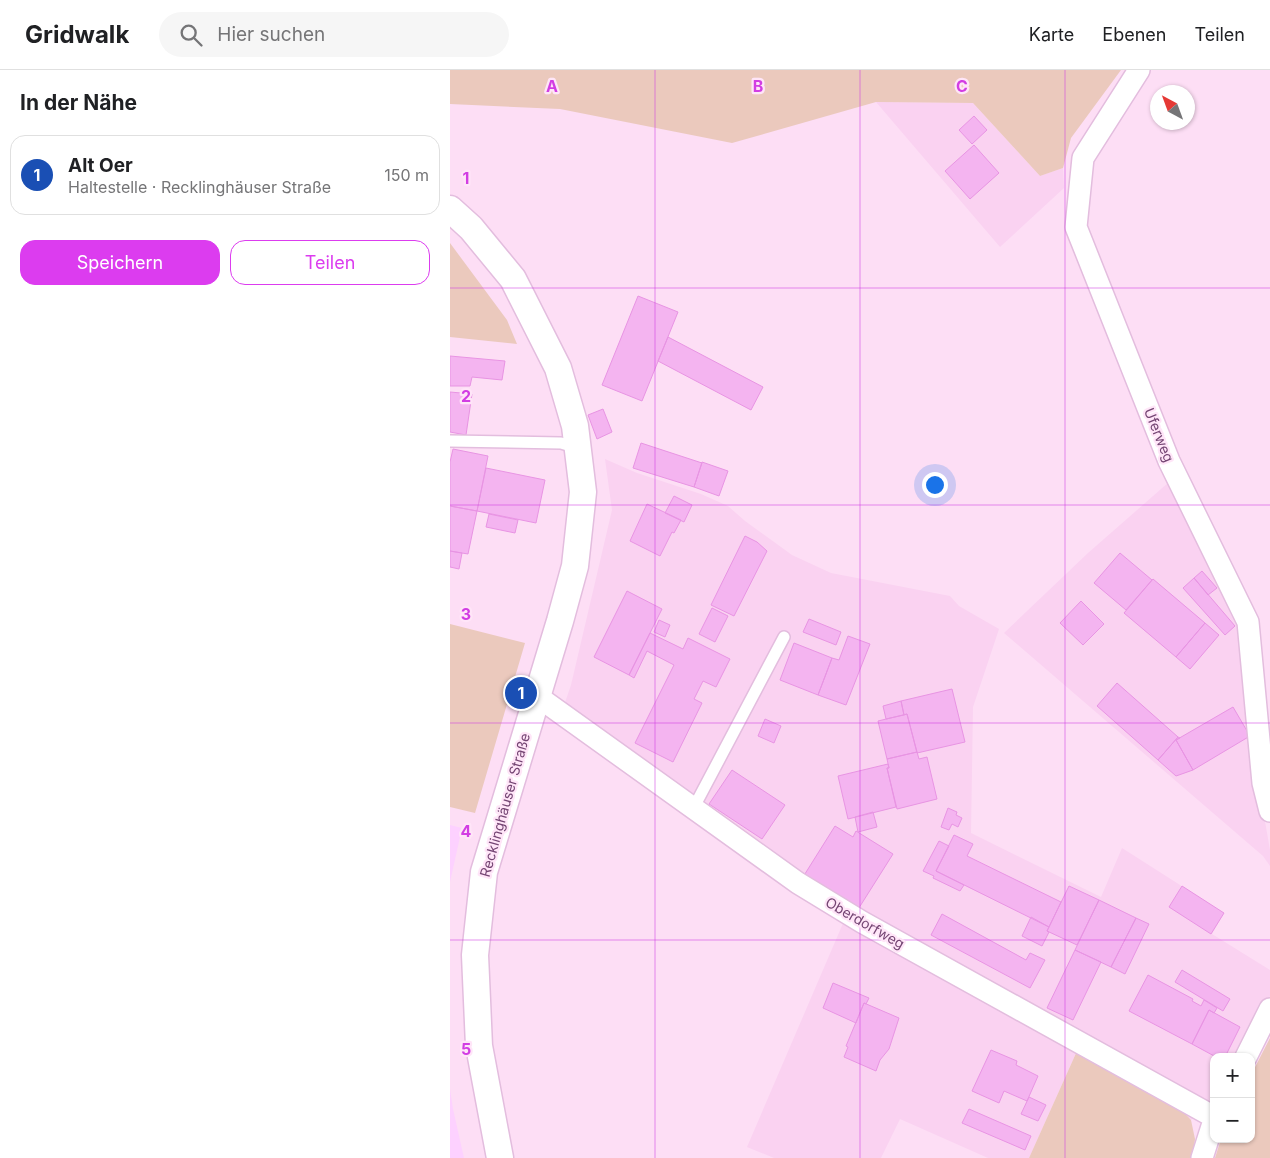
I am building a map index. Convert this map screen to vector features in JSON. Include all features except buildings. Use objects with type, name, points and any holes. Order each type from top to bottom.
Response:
[{"type":"street","name":"Uferweg","points":[[1139,70],[1083,158],[1076,227],[1169,461],[1248,622],[1263,783],[1270,811]]},
{"type":"street","name":"Recklinghäuser Straße","points":[[450,209],[470,228],[513,279],[558,368],[576,426],[583,492],[575,566],[484,872],[475,955],[479,1046],[496,1153]]},
{"type":"street","name":"Oberdorfweg","points":[[537,696],[798,883],[862,922],[1210,1116]]},
{"type":"street","points":[[1248,1053],[1270,1009]]},
{"type":"street","points":[[1202,1158],[1210,1131]]},
{"type":"lane","points":[[450,441],[560,444],[578,448]]},
{"type":"lane","points":[[693,809],[784,637]]},
{"type":"shaded area","points":[[450,70],[1121,70],[1071,138],[1063,168],[1040,176],[973,103],[876,102],[732,143],[560,109],[450,104]]},
{"type":"shaded area","points":[[876,102],[973,103],[1040,176],[1063,168],[1064,188],[1000,247]]},
{"type":"shaded area","points":[[450,243],[507,320],[517,344],[450,337]]},
{"type":"shaded area","points":[[605,459],[637,473],[701,494],[728,506],[745,521],[792,555],[831,573],[950,596],[959,606],[999,629],[973,707],[971,833],[1101,897],[1122,848],[1224,913],[1212,934],[1270,970],[1270,996],[1242,1053],[1210,1053],[1210,1103],[1191,1120],[1167,1094],[1077,1051],[1029,1158],[988,1158],[900,1119],[881,1158],[774,1158],[747,1147],[844,921],[558,723],[571,685],[612,510]]},
{"type":"shaded area","points":[[1177,475],[1240,625],[1259,787],[1270,850],[1270,866],[1263,856],[1004,633],[1088,553]]},
{"type":"shaded area","points":[[450,624],[525,643],[475,813],[450,807]]},
{"type":"shaded area","points":[[450,825],[462,828],[450,882]]},
{"type":"shaded area","points":[[1270,1038],[1270,1158],[1215,1158],[1220,1143],[1255,1143],[1255,1067]]},
{"type":"shaded area","points":[[1077,1051],[1167,1094],[1191,1120],[1195,1139],[1193,1158],[1029,1158]]},
{"type":"shaded area","points":[[450,1089],[453,1109],[464,1158],[450,1158]]},
{"type":"place","name":"Alt Oer","points":[[521,693]]}]
